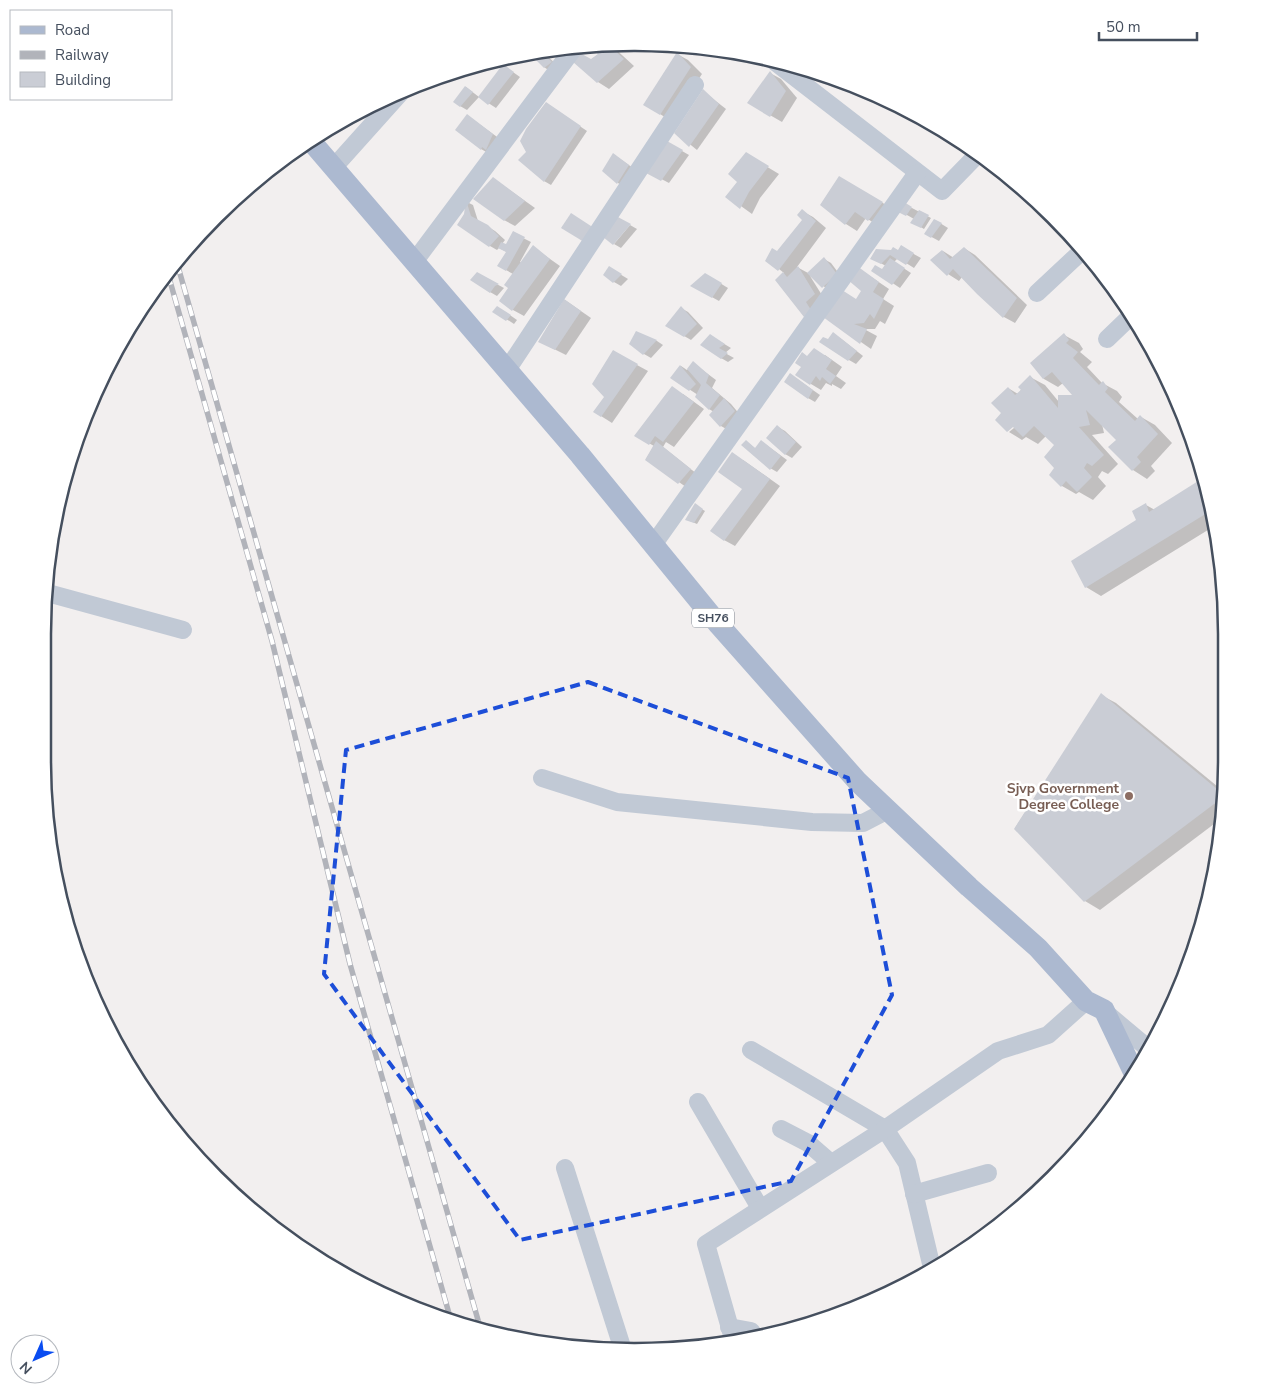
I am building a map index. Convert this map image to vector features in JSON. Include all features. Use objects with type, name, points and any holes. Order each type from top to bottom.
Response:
[{"type":"main road","name":"SH76","points":[[316,146],[580,455],[719,625],[858,782],[969,887],[1038,948],[1095,1006],[1130,1066]]},
{"type":"street","points":[[414,262],[569,55]]},
{"type":"street","points":[[788,72],[942,191],[973,160]]},
{"type":"street","points":[[507,370],[694,85]]},
{"type":"street","points":[[334,167],[389,106]]},
{"type":"street","points":[[654,545],[917,172]]},
{"type":"street","points":[[1037,293],[1077,255]]},
{"type":"street","points":[[1107,339],[1126,321]]},
{"type":"street","points":[[52,594],[183,630]]},
{"type":"street","points":[[542,778],[616,802],[812,822],[863,823],[888,810]]},
{"type":"street","points":[[751,1331],[732,1334],[706,1244],[885,1130],[998,1051],[1048,1035],[1095,1006],[1143,1045]]},
{"type":"street","points":[[751,1050],[885,1130],[907,1163],[931,1262]]},
{"type":"street","points":[[698,1102],[760,1208]]},
{"type":"street","points":[[781,1129],[808,1144],[831,1163]]},
{"type":"street","points":[[565,1168],[621,1343]]},
{"type":"street","points":[[914,1194],[988,1173]]},
{"type":"highlighted area","points":[[588,682],[848,778],[892,995],[791,1181],[520,1240],[324,974],[346,750]]},
{"type":"building","points":[[616,51],[624,59],[597,83],[573,62],[579,54],[591,59],[598,54],[596,52]]},
{"type":"building","points":[[677,52],[691,67],[660,115],[643,105]]},
{"type":"building","points":[[548,58],[552,62],[544,68],[536,60]]},
{"type":"building","points":[[505,66],[514,72],[488,105],[478,97],[501,67]]},
{"type":"building","points":[[770,71],[786,91],[770,117],[747,103]]},
{"type":"building","points":[[465,86],[473,92],[460,107],[453,102]]},
{"type":"building","points":[[703,89],[719,104],[689,147],[674,133]]},
{"type":"building","points":[[546,102],[581,126],[544,182],[518,160],[526,152],[520,141],[526,129]]},
{"type":"building","points":[[467,114],[493,134],[486,150],[482,147],[481,150],[455,130]]},
{"type":"building","points":[[667,141],[683,150],[661,181],[646,173]]},
{"type":"building","points":[[746,152],[769,166],[749,192],[740,209],[725,197],[737,182],[728,174]]},
{"type":"building","points":[[613,153],[629,165],[617,184],[602,171]]},
{"type":"building","points":[[839,176],[883,202],[868,221],[855,212],[845,225],[820,205]]},
{"type":"building","points":[[493,177],[525,201],[504,221],[473,199]]},
{"type":"building","points":[[466,200],[471,216],[488,225],[499,236],[489,247],[457,225],[464,214]]},
{"type":"building","points":[[904,202],[912,207],[906,216],[898,212]]},
{"type":"building","points":[[802,209],[816,221],[778,271],[765,261],[772,248],[777,251],[802,220],[797,215]]},
{"type":"building","points":[[919,210],[929,215],[921,228],[910,223]]},
{"type":"building","points":[[571,213],[594,228],[584,242],[561,228]]},
{"type":"building","points":[[616,216],[631,224],[613,245],[603,237]]},
{"type":"building","points":[[934,219],[942,223],[931,238],[924,234]]},
{"type":"building","points":[[513,231],[525,237],[506,271],[497,266],[506,252],[498,248],[501,242],[506,244]]},
{"type":"building","points":[[533,245],[550,259],[512,311],[499,301],[508,288],[504,285]]},
{"type":"building","points":[[901,245],[914,253],[906,265],[890,255],[881,264],[870,259],[876,249],[891,250],[893,247],[898,250]]},
{"type":"building","points":[[964,247],[1017,298],[1003,318],[953,269],[947,276],[930,260],[942,250],[950,259]]},
{"type":"building","points":[[824,257],[837,274],[822,288],[807,273]]},
{"type":"building","points":[[890,258],[905,268],[892,285],[871,271],[875,265],[882,269]]},
{"type":"building","points":[[609,266],[622,274],[613,283],[603,275]]},
{"type":"building","points":[[798,266],[815,294],[806,302],[811,310],[804,317],[775,280],[783,272],[787,277]]},
{"type":"building","points":[[857,266],[879,282],[873,292],[884,299],[874,319],[870,314],[864,323],[854,324],[867,329],[860,344],[823,317],[842,290],[856,299],[861,291],[848,280]]},
{"type":"building","points":[[477,272],[499,284],[490,293],[470,280]]},
{"type":"building","points":[[705,273],[722,283],[712,298],[690,286]]},
{"type":"building","points":[[564,299],[581,311],[555,350],[538,342]]},
{"type":"building","points":[[497,306],[511,315],[506,321],[492,312]]},
{"type":"building","points":[[681,306],[697,324],[684,337],[665,326]]},
{"type":"building","points":[[636,331],[657,340],[643,355],[629,344]]},
{"type":"building","points":[[833,332],[857,351],[848,361],[819,342],[823,337],[828,339]]},
{"type":"building","points":[[1064,333],[1069,340],[1066,343],[1078,352],[1073,358],[1099,385],[1103,381],[1108,388],[1105,392],[1135,421],[1140,415],[1158,434],[1137,457],[1141,462],[1132,471],[1108,447],[1116,440],[1086,410],[1090,425],[1079,427],[1104,455],[1092,466],[1087,463],[1084,468],[1092,477],[1077,492],[1066,481],[1061,487],[1049,475],[1054,468],[1044,457],[1054,445],[1034,426],[1023,437],[1013,427],[1007,432],[995,420],[1001,413],[991,403],[1008,387],[1015,395],[1021,390],[1018,387],[1030,375],[1058,408],[1058,395],[1072,395],[1052,372],[1043,379],[1030,363]]},
{"type":"building","points":[[710,334],[725,344],[719,348],[728,353],[721,359],[700,345]]},
{"type":"building","points":[[814,348],[832,360],[826,369],[836,376],[830,384],[822,377],[820,381],[816,376],[810,385],[795,375],[801,367],[795,363],[802,352],[807,356]]},
{"type":"building","points":[[613,350],[638,364],[601,417],[593,412],[604,397],[592,384]]},
{"type":"building","points":[[693,361],[709,375],[706,383],[720,395],[709,410],[695,397],[701,385],[687,369]]},
{"type":"building","points":[[680,365],[696,384],[689,391],[670,378]]},
{"type":"building","points":[[790,373],[813,390],[808,399],[784,382]]},
{"type":"building","points":[[672,386],[694,402],[663,442],[655,436],[649,445],[634,436]]},
{"type":"building","points":[[724,398],[735,411],[720,427],[709,415]]},
{"type":"building","points":[[777,425],[796,442],[785,455],[766,438]]},
{"type":"building","points":[[746,440],[755,448],[761,440],[781,456],[770,470],[741,445]]},
{"type":"building","points":[[656,441],[691,469],[678,484],[645,460]]},
{"type":"building","points":[[732,452],[770,479],[724,541],[710,531],[742,489],[718,472]]},
{"type":"building","points":[[1197,482],[1205,514],[1085,588],[1071,561],[1136,520],[1132,511],[1146,503],[1149,512]]},
{"type":"building","points":[[695,503],[703,509],[694,523],[685,520]]},
{"type":"building","name":"Sjvp Government Degree College","points":[[1101,693],[1217,789],[1217,802],[1084,902],[1014,829]]},
{"type":"railway","points":[[179,270],[478,1321]]},
{"type":"railway","points":[[170,282],[272,641],[350,964],[449,1313]]},
{"type":"place","name":"Sjvp Government Degree College","points":[[1129,796]]}]
